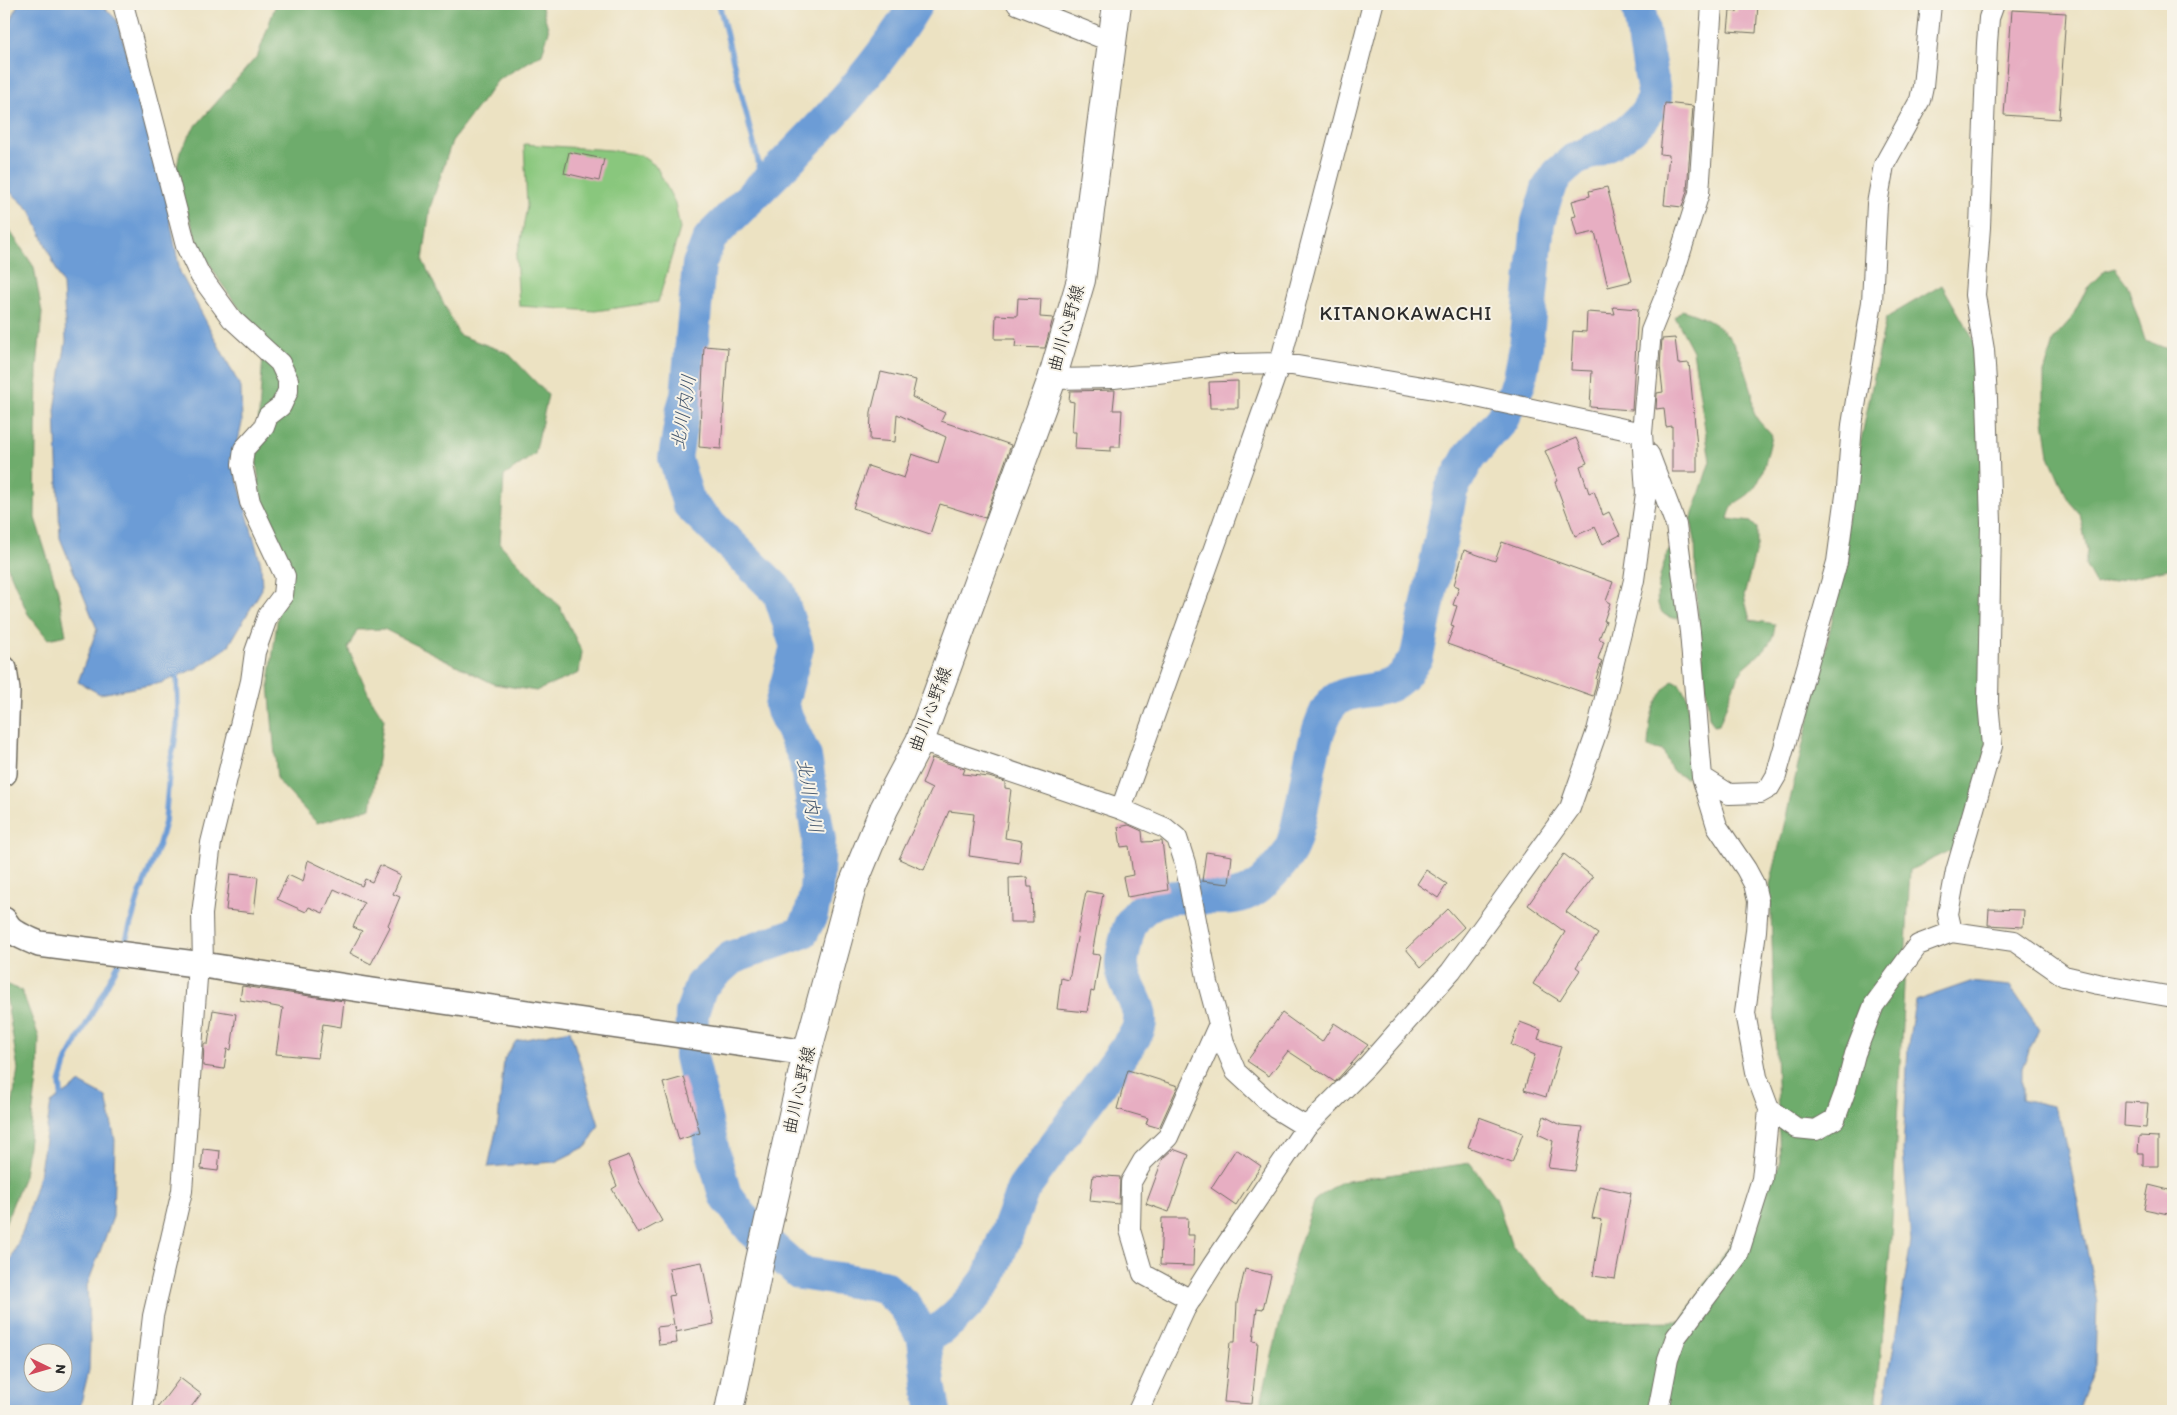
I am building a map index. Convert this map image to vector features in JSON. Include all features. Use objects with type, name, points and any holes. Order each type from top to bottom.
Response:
[{"type":"main road","name":"曲川心野線","points":[[729,1411],[807,1053],[852,887],[884,809],[920,741],[1052,379],[1081,280],[1117,4]]},
{"type":"street","points":[[124,4],[186,246],[200,275],[232,319],[280,364],[288,380],[288,391],[281,406],[268,416],[264,427],[244,450],[242,464],[250,502],[285,576],[283,595],[268,615],[255,652],[252,681],[211,843],[202,914],[201,965],[182,1191],[153,1316],[142,1411]]},
{"type":"street","points":[[1017,4],[1112,42]]},
{"type":"street","points":[[1121,809],[1280,363],[1373,4]]},
{"type":"street","points":[[1138,1411],[1191,1300],[1306,1127],[1367,1066],[1451,971],[1570,808],[1597,731],[1634,580],[1646,493],[1642,433],[1651,331],[1672,279],[1699,193],[1712,4]]},
{"type":"street","points":[[1702,777],[1729,794],[1760,793],[1769,788],[1776,776],[1837,562],[1852,425],[1872,302],[1877,204],[1884,165],[1920,100],[1931,4]]},
{"type":"street","points":[[1952,932],[1948,914],[1956,871],[1992,746],[1988,702],[1991,523],[1987,407],[1984,350],[1975,295],[1980,227],[1986,43],[1989,18],[1994,4]]},
{"type":"street","points":[[1052,379],[1114,378],[1235,364],[1280,363],[1458,393],[1642,433]]},
{"type":"street","points":[[1642,433],[1676,525],[1690,632],[1702,777],[1717,826],[1746,869],[1754,884],[1758,901],[1745,1013],[1757,1077],[1769,1109],[1762,1179],[1738,1256],[1676,1337],[1668,1359],[1658,1411]]},
{"type":"street","points":[[4,669],[7,690],[4,773]]},
{"type":"street","points":[[920,741],[1121,809],[1165,828],[1177,838],[1185,864],[1208,983],[1225,1046],[1236,1072],[1248,1086],[1275,1108],[1306,1127]]},
{"type":"street","points":[[4,920],[7,926],[17,935],[39,944],[201,965],[373,992],[807,1053]]},
{"type":"street","points":[[1769,1109],[1796,1128],[1816,1130],[1835,1118],[1874,1005],[1918,945],[1952,932],[2014,942],[2064,976],[2098,984],[2173,996]]},
{"type":"street","points":[[1191,1300],[1144,1274],[1130,1230],[1131,1182],[1143,1161],[1168,1137],[1219,1024]]},
{"type":"green space","points":[[276,4],[541,4],[549,31],[542,54],[498,80],[452,141],[430,208],[423,261],[459,335],[508,353],[548,395],[535,454],[504,476],[500,544],[560,607],[582,652],[579,673],[536,691],[494,684],[384,629],[357,630],[348,648],[370,697],[384,719],[371,808],[317,823],[277,780],[269,684],[282,582],[261,503],[256,457],[263,355],[247,319],[221,283],[201,250],[175,178],[180,151],[194,128],[258,55]]},
{"type":"green space","points":[[524,144],[610,150],[640,155],[656,166],[675,203],[680,229],[658,302],[595,311],[519,306],[516,256],[527,206]]},
{"type":"green space","points":[[4,222],[34,267],[42,313],[37,369],[35,518],[58,591],[66,635],[48,639],[28,614],[4,559]]},
{"type":"green space","points":[[2115,268],[2127,284],[2145,340],[2170,350],[2173,356],[2173,568],[2096,585],[2085,565],[2087,550],[2080,514],[2068,500],[2049,456],[2044,420],[2044,373],[2054,338],[2071,319],[2087,288],[2104,271]]},
{"type":"green space","points":[[1942,285],[1983,356],[1987,750],[1958,847],[1910,870],[1891,1238],[1876,1411],[1259,1411],[1296,1254],[1315,1200],[1340,1182],[1470,1163],[1496,1197],[1512,1247],[1588,1322],[1682,1321],[1780,1164],[1770,885],[1834,612],[1852,484],[1886,318]]},
{"type":"green space","points":[[1682,310],[1711,322],[1729,337],[1746,372],[1752,391],[1755,415],[1772,436],[1765,465],[1756,486],[1734,504],[1728,519],[1751,522],[1757,528],[1757,546],[1744,596],[1750,620],[1775,624],[1774,632],[1768,645],[1739,674],[1719,725],[1714,726],[1709,717],[1697,606],[1695,541],[1691,520],[1710,461],[1693,351],[1675,317]]},
{"type":"green space","points":[[1687,545],[1692,576],[1678,619],[1668,617],[1661,611],[1658,604],[1658,586],[1668,551]]},
{"type":"green space","points":[[1673,680],[1680,684],[1687,697],[1695,773],[1686,778],[1672,771],[1663,751],[1648,747],[1653,710],[1660,696]]},
{"type":"green space","points":[[4,983],[22,991],[39,1037],[38,1073],[24,1176],[4,1226],[4,1157],[18,1069]]},
{"type":"water","points":[[18,4],[101,4],[117,20],[160,167],[180,272],[241,388],[242,423],[233,464],[261,564],[262,589],[228,647],[197,668],[161,683],[100,694],[78,682],[97,629],[60,538],[55,410],[66,341],[63,285],[31,211],[4,186],[4,38]]},
{"type":"water","points":[[1970,982],[2010,986],[2039,1029],[2022,1068],[2022,1099],[2052,1106],[2063,1127],[2097,1302],[2095,1365],[2077,1411],[1883,1411],[1911,1242],[1903,1151],[1908,1045],[1915,1001]]},
{"type":"water","points":[[570,1030],[599,1125],[587,1146],[555,1162],[488,1167],[498,1122],[504,1059],[516,1041]]},
{"type":"water","points":[[80,1083],[106,1097],[115,1140],[113,1217],[87,1286],[90,1341],[89,1370],[79,1411],[4,1411],[4,1276],[23,1230],[39,1176],[51,1103]]},
{"type":"building","points":[[1737,4],[1758,4],[1756,33],[1728,31],[1730,11],[1737,12]]},
{"type":"building","points":[[2012,10],[2066,13],[2059,119],[2004,115]]},
{"type":"building","points":[[1665,103],[1693,106],[1687,191],[1682,207],[1664,205],[1669,155],[1660,154]]},
{"type":"building","points":[[569,152],[604,159],[599,181],[564,173]]},
{"type":"building","points":[[1607,187],[1632,281],[1608,287],[1595,232],[1577,236],[1572,217],[1576,216],[1572,201],[1590,196],[1589,191]]},
{"type":"building","points":[[1018,298],[1041,299],[1040,317],[1053,318],[1045,348],[1015,347],[1016,339],[995,339],[996,315],[1017,316]]},
{"type":"building","points":[[1613,307],[1638,309],[1632,410],[1590,407],[1592,371],[1571,370],[1573,331],[1586,332],[1587,312],[1615,314]]},
{"type":"building","points":[[1675,338],[1678,364],[1689,363],[1697,446],[1697,472],[1672,472],[1672,426],[1666,427],[1664,408],[1656,409],[1657,393],[1663,392],[1660,366],[1662,339]]},
{"type":"building","points":[[704,346],[728,348],[721,449],[699,447]]},
{"type":"building","points":[[881,372],[916,380],[912,397],[945,413],[941,421],[1011,445],[985,518],[940,504],[930,534],[853,508],[868,466],[904,478],[912,454],[938,463],[946,437],[897,414],[895,442],[870,440],[871,412]]},
{"type":"building","points":[[1238,381],[1238,408],[1210,408],[1209,382]]},
{"type":"building","points":[[1115,390],[1113,410],[1122,410],[1120,447],[1111,447],[1111,451],[1075,449],[1076,432],[1072,432],[1074,402],[1069,401],[1070,391]]},
{"type":"building","points":[[1576,438],[1587,463],[1580,466],[1589,493],[1594,491],[1603,515],[1609,512],[1620,535],[1603,544],[1595,527],[1575,536],[1555,482],[1558,481],[1545,451]]},
{"type":"building","points":[[1502,542],[1613,582],[1606,601],[1610,603],[1604,621],[1606,621],[1599,639],[1604,641],[1598,659],[1602,661],[1593,696],[1447,644],[1454,626],[1451,625],[1457,606],[1453,605],[1459,587],[1454,585],[1464,550],[1495,561]]},
{"type":"building","points":[[932,758],[965,769],[963,774],[989,777],[1005,782],[1005,788],[1011,789],[1005,838],[1022,841],[1019,863],[969,856],[974,814],[949,811],[924,870],[899,859],[932,789],[922,784]]},
{"type":"building","points":[[1129,825],[1142,831],[1143,842],[1162,841],[1168,890],[1127,897],[1123,877],[1133,875],[1129,846],[1121,847],[1118,827]]},
{"type":"building","points":[[1206,852],[1232,856],[1229,884],[1202,881]]},
{"type":"building","points":[[1564,854],[1593,877],[1566,912],[1598,934],[1576,967],[1580,970],[1560,1001],[1533,984],[1565,932],[1528,905]]},
{"type":"building","points":[[308,860],[362,886],[365,879],[372,882],[380,865],[401,875],[393,894],[400,897],[388,925],[390,927],[371,964],[350,953],[362,931],[353,927],[364,903],[334,889],[323,913],[309,907],[306,912],[277,899],[288,875],[303,882]]},
{"type":"building","points":[[1426,870],[1447,884],[1438,898],[1417,884]]},
{"type":"building","points":[[230,874],[258,877],[254,913],[226,910]]},
{"type":"building","points":[[1027,877],[1028,887],[1032,887],[1033,922],[1010,922],[1009,878]]},
{"type":"building","points":[[1086,891],[1103,894],[1092,954],[1100,955],[1094,992],[1091,991],[1087,1012],[1057,1009],[1061,978],[1069,980]]},
{"type":"building","points":[[1448,909],[1464,927],[1421,967],[1406,949]]},
{"type":"building","points":[[1989,909],[2024,910],[2023,927],[1988,925]]},
{"type":"building","points":[[242,986],[344,1001],[341,1027],[323,1024],[318,1058],[276,1054],[283,1008],[240,1000]]},
{"type":"building","points":[[213,1010],[236,1014],[231,1050],[227,1049],[224,1069],[203,1066],[204,1044],[208,1044]]},
{"type":"building","points":[[1282,1013],[1322,1042],[1334,1023],[1368,1045],[1335,1082],[1288,1051],[1269,1076],[1247,1061]]},
{"type":"building","points":[[1520,1022],[1541,1030],[1538,1039],[1561,1046],[1546,1097],[1524,1090],[1535,1055],[1511,1045]]},
{"type":"building","points":[[1128,1070],[1178,1086],[1159,1128],[1146,1124],[1148,1118],[1117,1109]]},
{"type":"building","points":[[684,1077],[700,1133],[679,1140],[663,1083]]},
{"type":"building","points":[[2125,1102],[2148,1103],[2146,1128],[2124,1126]]},
{"type":"building","points":[[1544,1116],[1561,1125],[1583,1127],[1575,1171],[1548,1168],[1553,1141],[1538,1134]]},
{"type":"building","points":[[1479,1117],[1523,1133],[1512,1163],[1468,1147]]},
{"type":"building","points":[[2139,1136],[2158,1137],[2158,1166],[2143,1166],[2143,1153],[2138,1153]]},
{"type":"building","points":[[203,1149],[220,1151],[218,1171],[201,1169]]},
{"type":"building","points":[[1173,1149],[1189,1155],[1169,1212],[1146,1204],[1163,1158]]},
{"type":"building","points":[[1236,1149],[1261,1166],[1236,1205],[1211,1188]]},
{"type":"building","points":[[629,1155],[639,1181],[662,1221],[638,1234],[612,1189],[617,1186],[608,1163]]},
{"type":"building","points":[[1093,1175],[1120,1177],[1119,1204],[1090,1201]]},
{"type":"building","points":[[2149,1185],[2173,1191],[2173,1215],[2144,1209]]},
{"type":"building","points":[[1599,1186],[1631,1193],[1615,1279],[1593,1276],[1602,1220],[1592,1218]]},
{"type":"building","points":[[1162,1218],[1188,1218],[1187,1235],[1194,1235],[1193,1266],[1160,1265]]},
{"type":"building","points":[[702,1262],[714,1324],[676,1332],[675,1327],[677,1343],[659,1345],[657,1327],[674,1325],[669,1296],[674,1295],[669,1268]]},
{"type":"building","points":[[1245,1269],[1271,1275],[1263,1309],[1257,1308],[1253,1341],[1258,1342],[1252,1404],[1224,1402],[1230,1342],[1235,1342],[1237,1303]]},
{"type":"building","points":[[180,1378],[201,1394],[188,1411],[155,1411]]},
{"type":"waterway","points":[[719,4],[764,185]]},
{"type":"waterway","name":"北川内川","points":[[916,4],[895,37],[846,98],[793,155],[710,238],[699,264],[687,396],[675,458],[689,504],[779,592],[797,647],[781,706],[805,757],[819,840],[816,893],[811,915],[802,932],[731,958],[701,985],[692,1013],[691,1056],[713,1152],[725,1195],[754,1232],[800,1273],[883,1286],[905,1306],[924,1338],[934,1411]]},
{"type":"waterway","points":[[924,1338],[933,1334],[952,1319],[970,1301],[991,1274],[1023,1189],[1137,1032],[1140,1019],[1139,1012],[1123,974],[1122,963],[1128,931],[1134,919],[1147,906],[1161,899],[1177,897],[1227,898],[1242,895],[1256,888],[1264,881],[1281,864],[1291,849],[1320,726],[1332,702],[1348,694],[1392,684],[1403,675],[1417,656],[1451,490],[1469,457],[1502,419],[1519,383],[1526,347],[1538,222],[1548,189],[1558,174],[1574,160],[1609,143],[1632,128],[1645,115],[1655,98],[1638,4]]},
{"type":"waterway","points":[[123,950],[138,899],[159,844],[165,822],[170,762],[178,717],[177,670]]},
{"type":"waterway","points":[[62,1103],[60,1083],[67,1060],[120,961]]},
{"type":"district","name":"KITANOKAWACHI","points":[[1406,313]]}]
